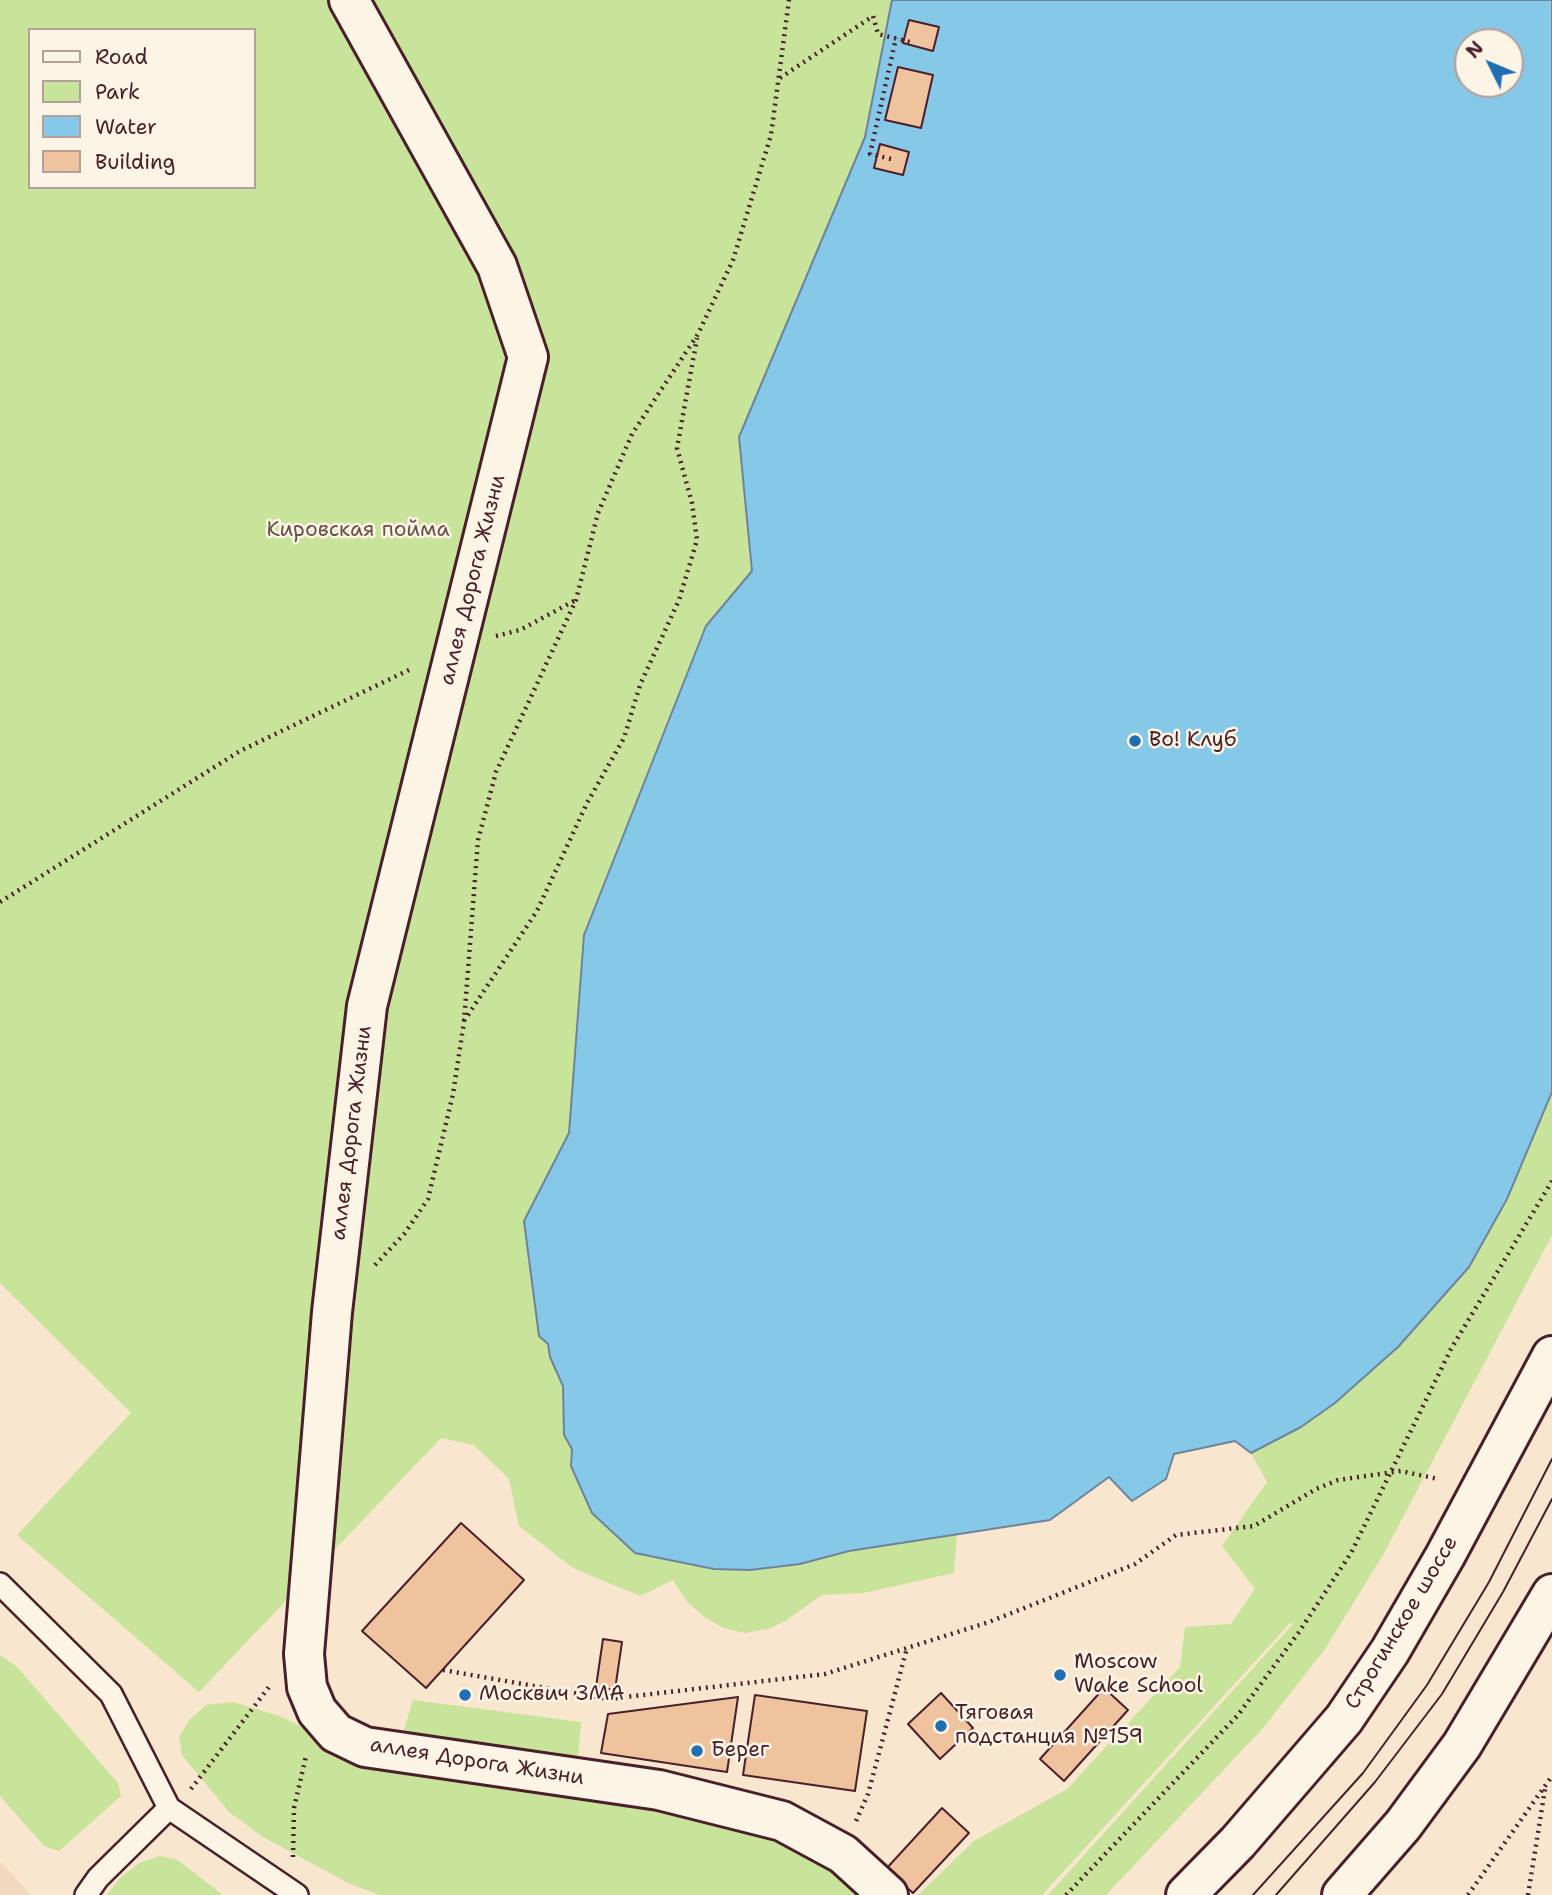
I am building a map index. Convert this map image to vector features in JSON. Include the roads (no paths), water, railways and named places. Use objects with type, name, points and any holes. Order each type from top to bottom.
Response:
[{"type":"street","name":"аллея Дорога Жизни","points":[[349,0],[497,266],[528,357],[367,1006],[332,1312],[305,1639],[307,1687],[317,1711],[337,1733],[365,1747],[659,1790],[782,1821],[843,1854],[888,1895]]},
{"type":"street","name":"Строгинское шоссе","points":[[1186,1895],[1246,1832],[1344,1719],[1390,1651],[1445,1556],[1552,1356]]},
{"type":"street","points":[[1342,1895],[1403,1825],[1462,1745],[1552,1594]]},
{"type":"lane","points":[[0,1584],[111,1694],[169,1808],[297,1895]]},
{"type":"lane","points":[[86,1895],[98,1878],[169,1808]]},
{"type":"water","name":"Во! Клуб","points":[[892,0],[1552,0],[1552,1092],[1507,1199],[1469,1267],[1398,1347],[1335,1403],[1301,1427],[1251,1453],[1235,1441],[1174,1454],[1166,1479],[1132,1501],[1109,1477],[1050,1520],[849,1551],[800,1564],[750,1570],[714,1569],[635,1553],[592,1513],[571,1466],[572,1449],[564,1435],[563,1386],[550,1357],[548,1344],[539,1336],[524,1221],[569,1133],[584,935],[706,626],[752,571],[739,437],[865,137]]},
{"type":"tram line","points":[[1253,1895],[1363,1773],[1427,1685],[1489,1582],[1552,1459]]},
{"type":"tram line","points":[[1276,1895],[1375,1782],[1442,1694],[1503,1592],[1552,1499]]},
{"type":"place","name":"Во! Клуб","points":[[1135,741]]},
{"type":"place","name":"Moscow Wake School","points":[[1060,1675]]},
{"type":"place","name":"Москвич ЗМА","points":[[465,1695]]},
{"type":"place","name":"Тяговая подстанция №159","points":[[941,1726]]},
{"type":"place","name":"Берег","points":[[697,1751]]},
{"type":"park label","name":"Кировская пойма","points":[[358,531]]}]
